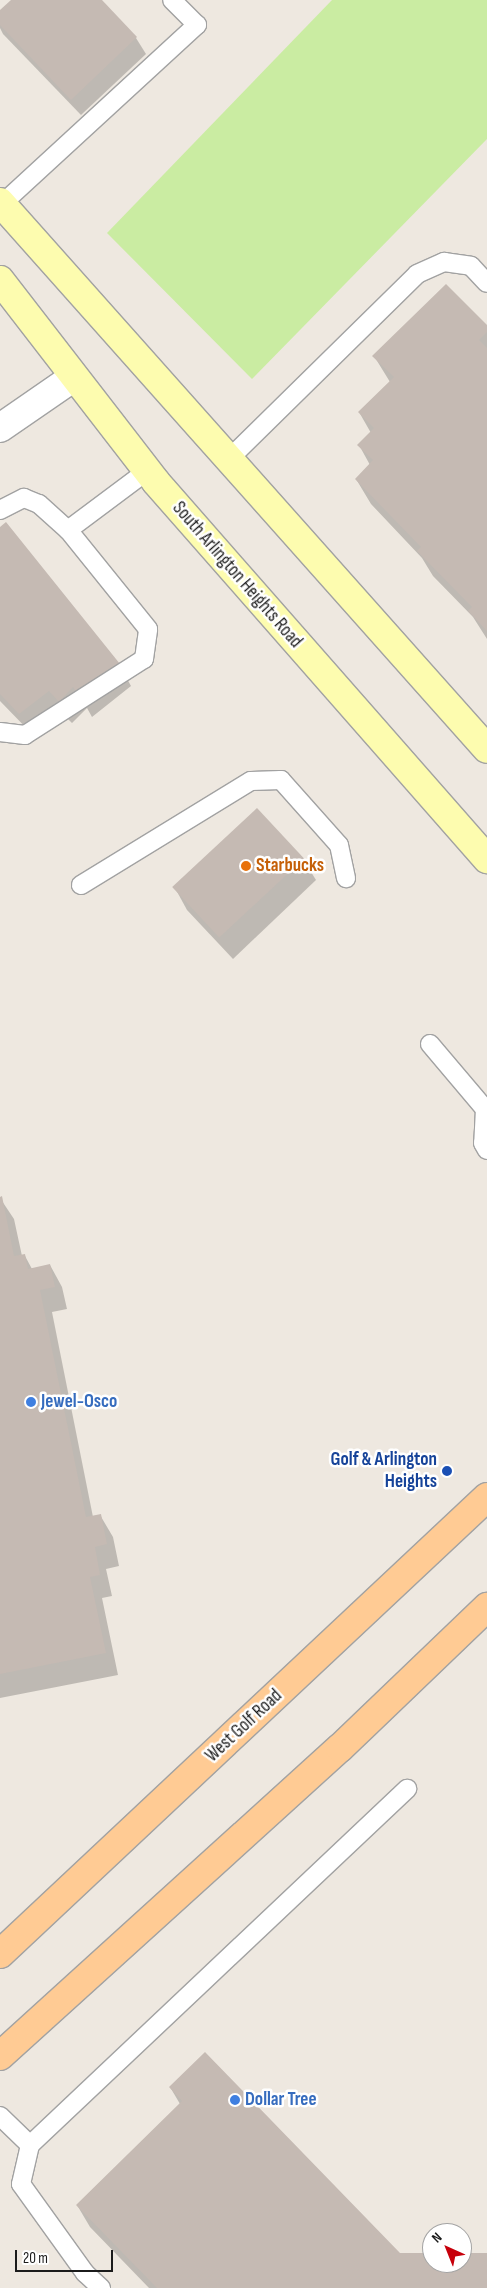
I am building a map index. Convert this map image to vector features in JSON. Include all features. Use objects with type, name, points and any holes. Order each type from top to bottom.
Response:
[{"type":"main road","points":[[1,203],[228,460],[487,748]]},
{"type":"main road","name":"South Arlington Heights Road","points":[[0,280],[147,471],[487,859]]},
{"type":"main road","name":"West Golf Road","points":[[0,1954],[487,1497]]},
{"type":"main road","points":[[0,2056],[340,1748],[487,1608]]},
{"type":"street","points":[[0,428],[74,377]]},
{"type":"lane","points":[[1,203],[197,24],[172,0]]},
{"type":"lane","points":[[228,460],[417,274],[444,262],[471,266],[487,282]]},
{"type":"lane","points":[[68,530],[147,471]]},
{"type":"lane","points":[[0,510],[24,498],[40,504],[68,530],[148,629],[144,659],[25,735],[0,732]]},
{"type":"lane","points":[[81,885],[251,781],[281,780],[339,845],[346,878]]},
{"type":"lane","points":[[430,1044],[486,1108],[482,1143],[487,1150]]},
{"type":"lane","points":[[101,2288],[86,2273],[22,2184],[30,2145],[406,1789]]},
{"type":"lane","points":[[0,2116],[30,2145]]},
{"type":"green space","points":[[332,0],[487,0],[487,139],[252,379],[107,233]]},
{"type":"building","points":[[11,0],[102,0],[137,37],[71,100],[0,25],[0,10]]},
{"type":"building","points":[[446,284],[487,325],[487,332],[479,340],[487,348],[487,631],[468,611],[472,607],[417,551],[421,547],[355,479],[373,460],[357,445],[374,428],[358,412],[394,377],[372,356]]},
{"type":"building","points":[[6,522],[120,664],[79,696],[73,687],[59,702],[49,691],[19,714],[0,694],[0,527]]},
{"type":"building","name":"Starbucks","points":[[257,808],[304,858],[219,938],[172,887]]},
{"type":"building","name":"Jewel-Osco","points":[[2,1196],[14,1256],[25,1254],[28,1269],[50,1264],[55,1287],[40,1290],[86,1517],[101,1514],[107,1544],[95,1547],[100,1575],[90,1577],[106,1653],[0,1674],[0,1197]]},
{"type":"building","points":[[205,2052],[400,2253],[422,2253],[422,2273],[472,2273],[472,2253],[487,2253],[487,2288],[157,2288],[76,2205],[182,2101],[169,2087]]},
{"type":"place","name":"Starbucks","points":[[246,866]]},
{"type":"place","name":"Jewel-Osco","points":[[31,1402]]},
{"type":"place","name":"Golf & Arlington Heights","points":[[447,1471]]},
{"type":"place","name":"Dollar Tree","points":[[235,2100]]}]
